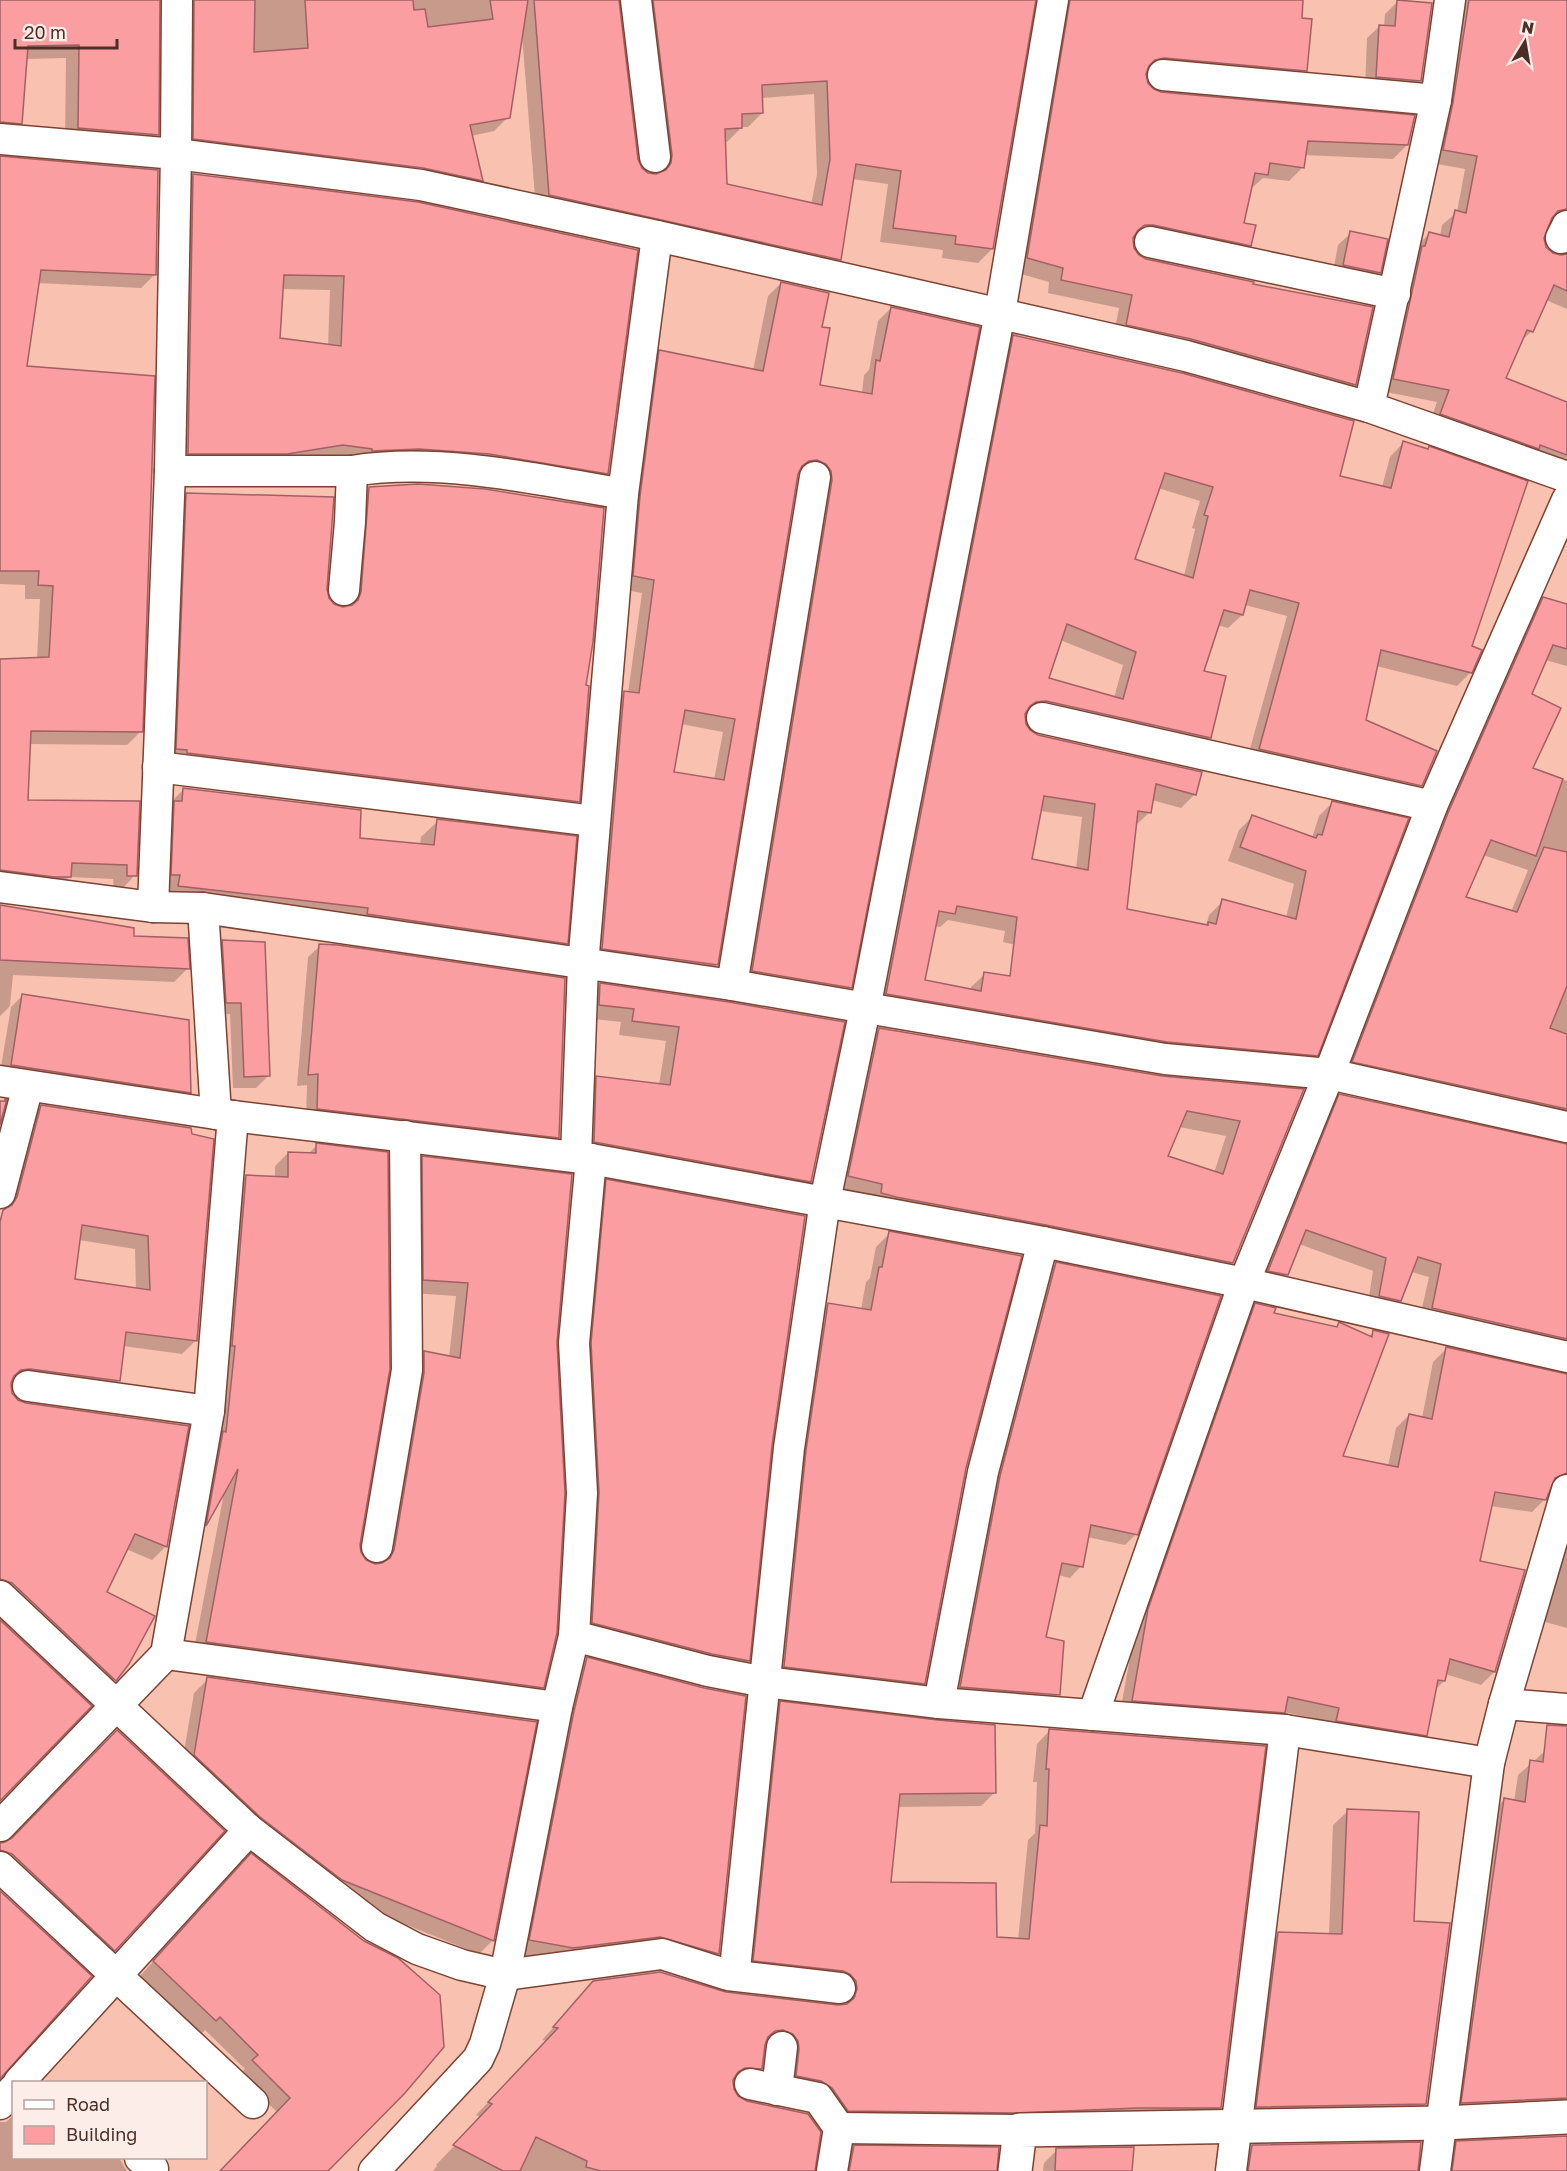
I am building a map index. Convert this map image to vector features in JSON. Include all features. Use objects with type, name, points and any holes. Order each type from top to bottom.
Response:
[{"type":"street","points":[[153,907],[170,471],[177,0]]},
{"type":"street","points":[[636,0],[655,157]]},
{"type":"street","points":[[733,1975],[789,1448],[825,1201],[866,1009],[1000,313],[1053,0]]},
{"type":"street","points":[[1369,407],[1436,100],[1450,0]]},
{"type":"street","points":[[1163,75],[1436,100]]},
{"type":"street","points":[[0,139],[176,154],[422,185],[1186,356],[1369,407],[1567,477]]},
{"type":"street","points":[[374,2171],[478,2059],[485,2044],[505,1975],[557,1707],[574,1636],[582,1493],[574,1343],[583,1158],[583,964],[623,494],[657,236]]},
{"type":"street","points":[[1150,242],[1395,294]]},
{"type":"street","points":[[170,471],[352,471],[378,467],[429,467],[503,474],[623,494]]},
{"type":"street","points":[[344,590],[352,471]]},
{"type":"street","points":[[732,985],[815,477]]},
{"type":"street","points":[[1093,1715],[1244,1283],[1329,1074],[1432,806],[1567,500]]},
{"type":"street","points":[[1042,718],[1432,806]]},
{"type":"street","points":[[158,767],[594,821]]},
{"type":"street","points":[[0,887],[153,907],[203,908],[732,985],[1165,1059],[1329,1074],[1567,1126]]},
{"type":"street","points":[[0,1826],[166,1654],[209,1411],[224,1115],[203,908]]},
{"type":"street","points":[[0,1193],[14,1084],[224,1115],[583,1158],[1043,1242],[1244,1283],[1567,1357]]},
{"type":"street","points":[[377,1547],[407,1370],[405,1136]]},
{"type":"street","points":[[939,1703],[983,1472],[1043,1242]]},
{"type":"street","points":[[28,1386],[209,1411]]},
{"type":"street","points":[[1435,2171],[1490,1763],[1504,1704],[1567,1490]]},
{"type":"street","points":[[0,1596],[249,1830],[387,1934],[417,1949],[451,1961],[505,1975],[662,1954],[728,1975],[840,1988]]},
{"type":"street","points":[[574,1636],[708,1671],[765,1682],[939,1703],[1285,1730],[1490,1763]]},
{"type":"street","points":[[166,1654],[557,1707]]},
{"type":"street","points":[[1504,1704],[1567,1709]]},
{"type":"street","points":[[1230,2171],[1285,1730]]},
{"type":"street","points":[[35,2077],[116,1975],[249,1830]]},
{"type":"street","points":[[0,1867],[253,2103]]},
{"type":"street","points":[[782,2047],[763,2087],[818,2098],[839,2128],[832,2171]]},
{"type":"street","points":[[0,2104],[12,2091]]},
{"type":"street","points":[[839,2128],[1020,2130],[1442,2123],[1567,2117]]},
{"type":"street","points":[[1015,2171],[1020,2130]]},
{"type":"building","points":[[0,0],[160,0],[159,135],[78,128],[79,45],[28,46],[22,124],[0,122]]},
{"type":"building","points":[[194,0],[255,0],[254,52],[308,48],[305,0],[413,0],[414,10],[425,9],[428,27],[493,19],[490,0],[528,0],[510,118],[470,125],[483,181],[423,168],[193,139]]},
{"type":"building","points":[[534,0],[619,0],[638,159],[642,168],[648,173],[656,174],[666,170],[671,163],[672,155],[653,0],[1036,0],[993,249],[955,244],[956,236],[893,228],[901,171],[856,164],[841,260],[549,195]],"holes":[[[827,81],[830,159],[822,205],[727,184],[725,129],[742,128],[742,114],[763,113],[762,85]]]},
{"type":"building","points":[[1070,0],[1303,0],[1302,18],[1312,19],[1307,71],[1164,58],[1155,60],[1149,66],[1146,74],[1148,83],[1161,92],[1415,115],[1408,145],[1308,141],[1304,168],[1270,163],[1268,175],[1255,173],[1244,223],[1256,225],[1251,246],[1153,225],[1145,225],[1133,238],[1134,248],[1146,259],[1254,282],[1253,284],[1373,307],[1356,385],[1191,339],[1126,325],[1132,295],[1061,280],[1063,268],[1027,258]]},
{"type":"building","points":[[1397,0],[1432,3],[1421,81],[1376,77],[1379,25],[1395,26]]},
{"type":"building","points":[[1469,0],[1567,0],[1567,209],[1558,211],[1552,218],[1544,238],[1546,247],[1553,253],[1567,254],[1567,291],[1554,285],[1533,332],[1527,330],[1506,378],[1567,402],[1567,455],[1540,445],[1539,449],[1440,414],[1449,390],[1393,379],[1422,246],[1425,246],[1429,232],[1449,237],[1455,210],[1466,213],[1477,156],[1443,150]]},
{"type":"building","points":[[0,156],[158,170],[156,275],[41,270],[27,366],[155,376],[143,732],[31,731],[28,800],[140,801],[137,876],[127,876],[127,865],[72,863],[71,877],[0,870],[0,659],[49,657],[53,586],[38,585],[39,571],[0,571]]},
{"type":"building","points":[[193,174],[418,202],[638,250],[608,474],[489,454],[419,449],[372,451],[372,449],[343,445],[287,454],[188,454]],"holes":[[[284,275],[344,276],[341,346],[280,338]]]},
{"type":"building","points":[[1350,231],[1388,239],[1381,273],[1343,265]]},
{"type":"building","points":[[781,282],[829,293],[822,327],[830,328],[820,385],[872,394],[876,360],[880,361],[891,307],[980,327],[852,988],[752,971],[832,480],[831,471],[826,464],[817,460],[809,461],[802,466],[798,474],[718,965],[602,949],[624,691],[639,693],[654,580],[633,576],[640,496],[659,350],[763,371]],"holes":[[[685,710],[735,719],[724,780],[674,772]]]},
{"type":"building","points":[[1013,335],[1182,373],[1354,421],[1340,476],[1391,488],[1403,441],[1428,449],[1429,446],[1528,481],[1472,646],[1482,650],[1472,673],[1381,650],[1366,720],[1437,751],[1422,786],[1259,749],[1299,603],[1250,590],[1243,615],[1224,610],[1204,671],[1226,676],[1211,738],[1046,701],[1036,702],[1025,714],[1026,724],[1038,735],[1202,772],[1196,795],[1156,784],[1151,813],[1138,811],[1127,909],[1208,925],[1208,922],[1216,924],[1222,899],[1296,919],[1306,871],[1240,847],[1252,815],[1316,838],[1318,834],[1322,835],[1332,801],[1409,818],[1318,1056],[1167,1042],[886,994]],"holes":[[[1165,473],[1213,487],[1204,515],[1208,516],[1193,578],[1135,559]],[[1067,624],[1136,652],[1123,699],[1049,678]],[[1044,796],[1095,804],[1088,870],[1032,859]],[[957,906],[1017,917],[1010,976],[984,972],[981,991],[925,980],[939,911],[955,914]]]},
{"type":"building","points":[[418,484],[485,489],[604,508],[593,642],[586,685],[589,686],[580,802],[187,753],[187,750],[176,749],[186,493],[334,497],[327,589],[329,598],[334,604],[343,607],[352,605],[358,600],[361,592],[369,487]]},
{"type":"building","points":[[1543,597],[1567,604],[1567,649],[1553,645],[1532,694],[1561,708],[1533,768],[1563,779],[1536,856],[1491,840],[1466,897],[1517,912],[1544,847],[1567,852],[1567,986],[1550,1028],[1567,1034],[1567,1109],[1352,1062],[1448,813]]},
{"type":"building","points":[[183,788],[361,810],[360,838],[434,845],[437,819],[577,836],[568,944],[367,914],[368,908],[178,886],[180,875],[171,875],[174,801],[182,801]]},
{"type":"building","points":[[0,905],[134,928],[134,936],[188,938],[190,969],[0,960]]},
{"type":"building","points":[[222,940],[265,942],[270,1076],[244,1077],[241,1003],[226,1003]]},
{"type":"building","points":[[319,944],[565,978],[559,1138],[317,1109],[318,1074],[308,1075]]},
{"type":"building","points":[[600,983],[845,1022],[811,1182],[594,1142],[596,1076],[670,1085],[679,1027],[632,1021],[634,1009],[599,1005]]},
{"type":"building","points":[[22,994],[189,1020],[191,1093],[11,1065]]},
{"type":"building","points":[[879,1028],[1162,1076],[1304,1089],[1233,1263],[896,1197],[881,1193],[882,1184],[848,1176]],"holes":[[[1187,1111],[1240,1121],[1223,1174],[1168,1156]]]},
{"type":"building","points":[[1339,1094],[1567,1144],[1567,1339],[1432,1308],[1441,1264],[1418,1257],[1401,1301],[1379,1296],[1386,1258],[1306,1230],[1288,1275],[1268,1271]]},
{"type":"building","points":[[7,1099],[0,1125],[0,1101],[5,1101]]},
{"type":"building","points":[[41,1105],[191,1128],[192,1134],[214,1139],[197,1341],[126,1332],[120,1381],[30,1369],[21,1370],[14,1376],[11,1383],[12,1393],[18,1400],[26,1403],[189,1426],[167,1547],[135,1534],[107,1592],[155,1616],[129,1664],[116,1681],[12,1583],[0,1579],[0,1222],[3,1210],[12,1205],[17,1197]],"holes":[[[82,1225],[148,1236],[150,1290],[75,1279]]]},
{"type":"building","points":[[316,1143],[388,1152],[390,1369],[360,1545],[366,1560],[375,1564],[390,1558],[394,1550],[424,1373],[424,1351],[460,1358],[468,1283],[423,1280],[422,1156],[572,1174],[557,1342],[565,1493],[557,1633],[544,1688],[206,1642],[238,1469],[206,1526],[223,1431],[226,1432],[235,1346],[232,1346],[246,1175],[288,1177],[288,1152],[316,1153]]},
{"type":"building","points":[[606,1179],[805,1216],[772,1446],[750,1661],[712,1654],[592,1623],[599,1492],[591,1343]]},
{"type":"building","points":[[889,1231],[1022,1256],[966,1468],[925,1684],[784,1667],[806,1450],[828,1303],[871,1310]]},
{"type":"building","points":[[1056,1262],[1221,1296],[1138,1535],[1091,1525],[1083,1567],[1062,1563],[1046,1637],[1064,1641],[1060,1695],[960,1687],[1000,1476]]},
{"type":"building","points":[[1255,1303],[1276,1308],[1274,1313],[1337,1327],[1339,1322],[1372,1337],[1373,1330],[1389,1334],[1343,1456],[1398,1467],[1409,1414],[1432,1419],[1446,1347],[1567,1374],[1567,1473],[1555,1478],[1546,1500],[1495,1492],[1480,1561],[1525,1570],[1495,1672],[1450,1659],[1445,1681],[1438,1680],[1427,1736],[1336,1721],[1339,1708],[1288,1697],[1285,1713],[1132,1701],[1148,1609]]},
{"type":"building","points":[[0,1620],[92,1706],[0,1801]]},
{"type":"building","points":[[587,1657],[704,1688],[746,1696],[719,1954],[660,1937],[573,1948],[529,1940],[574,1711]]},
{"type":"building","points":[[207,1677],[537,1722],[494,1941],[342,1880],[260,1817],[194,1755]]},
{"type":"building","points":[[780,1701],[995,1725],[996,1793],[900,1794],[891,1882],[996,1883],[997,1937],[1029,1939],[1040,1825],[1047,1826],[1049,1769],[1046,1769],[1049,1729],[1266,1746],[1221,2108],[1137,2108],[1014,2113],[848,2111],[832,2088],[821,2081],[796,2076],[798,2041],[793,2034],[783,2030],[775,2031],[768,2037],[762,2069],[745,2068],[738,2072],[733,2080],[734,2089],[738,2096],[747,2101],[808,2114],[821,2132],[815,2171],[601,2171],[586,2167],[587,2161],[536,2137],[520,2171],[503,2171],[453,2145],[492,2104],[488,2102],[558,2028],[553,2027],[593,1981],[660,1972],[726,1992],[838,2005],[847,2004],[854,1998],[857,1989],[856,1981],[850,1974],[843,1971],[753,1961]]},
{"type":"building","points":[[1547,1725],[1567,1726],[1567,2098],[1461,2103],[1504,1798],[1525,1802],[1530,1760],[1543,1762]]},
{"type":"building","points":[[117,1730],[225,1831],[115,1951],[12,1854],[0,1850],[0,1843],[12,1838]]},
{"type":"building","points":[[1347,1809],[1419,1812],[1414,1921],[1450,1923],[1426,2104],[1256,2107],[1278,1932],[1342,1934]]},
{"type":"building","points":[[251,1853],[364,1941],[398,1958],[440,1995],[444,2047],[405,2093],[328,2171],[220,2171],[290,2098],[252,2060],[258,2055],[220,2017],[216,2021],[153,1961]]},
{"type":"building","points":[[0,1891],[92,1976],[0,2079]]},
{"type":"building","points":[[1567,2136],[1567,2171],[1452,2171],[1456,2141]]},
{"type":"building","points":[[1421,2142],[1418,2171],[1248,2171],[1252,2145]]},
{"type":"building","points":[[854,2145],[999,2147],[997,2171],[849,2171]]},
{"type":"building","points":[[1134,2147],[1132,2171],[1055,2171],[1056,2148]]}]
